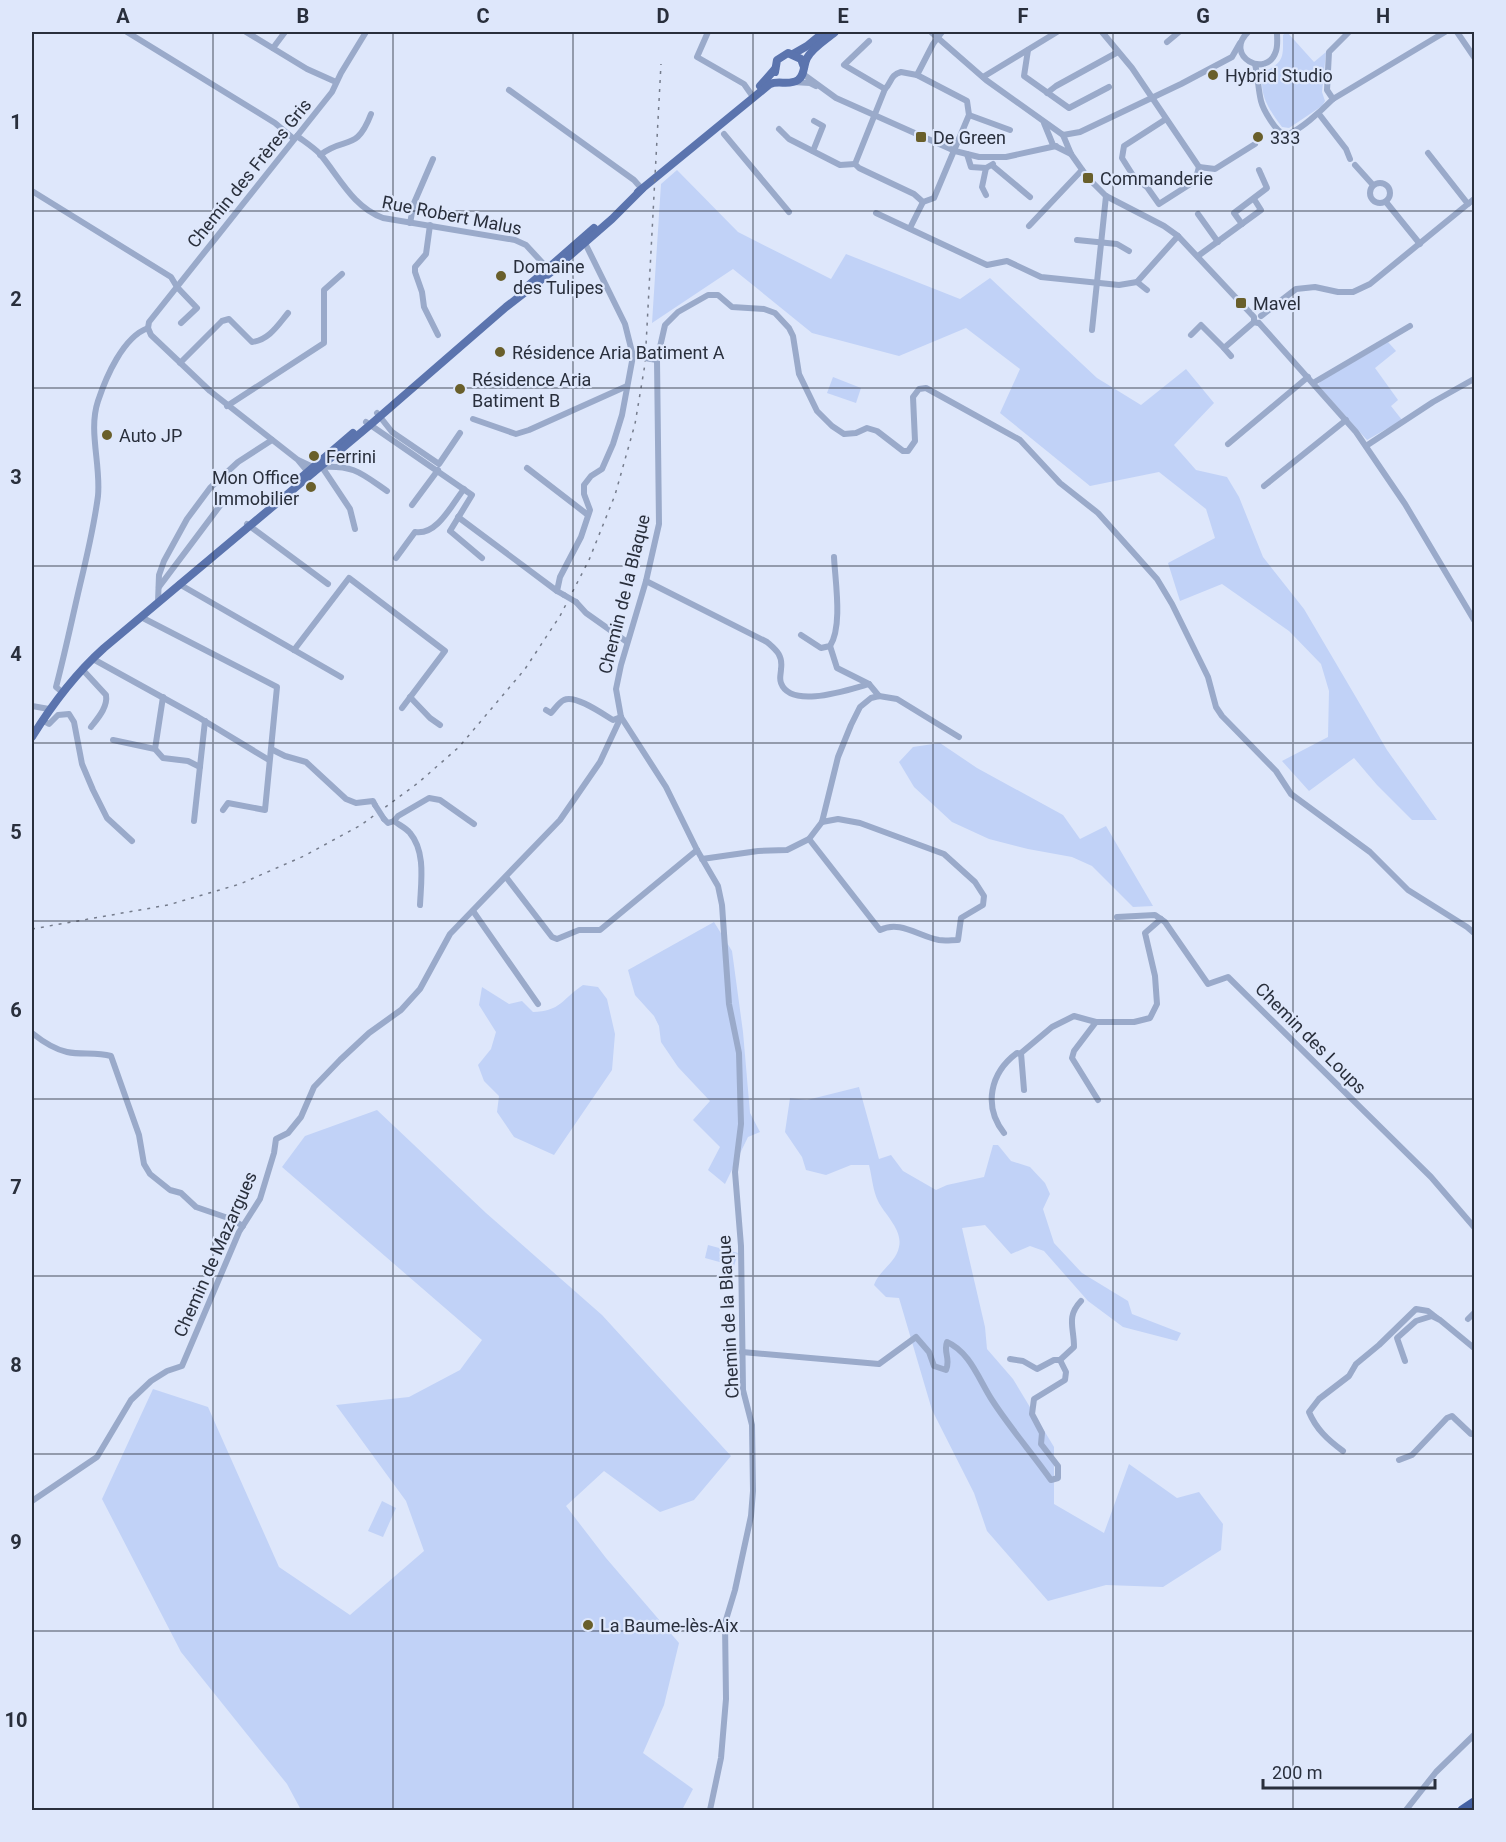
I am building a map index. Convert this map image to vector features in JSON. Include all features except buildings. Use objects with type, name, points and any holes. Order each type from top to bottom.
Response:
[{"type":"highway","points":[[1462,1810],[1474,1802]]},
{"type":"main road","points":[[676,161],[766,81],[780,57],[793,54],[824,32]]},
{"type":"main road","points":[[32,736],[49,709],[82,669],[158,602],[642,189],[770,84],[776,81],[789,82],[801,78],[807,59],[815,48],[835,32]]},
{"type":"main road","points":[[793,54],[801,59],[804,70]]},
{"type":"main road","points":[[775,69],[778,77],[789,82]]},
{"type":"street","name":"Rue Robert Malus","points":[[127,32],[275,123],[320,155],[360,206],[370,213],[410,223],[515,240],[526,245],[549,270]]},
{"type":"street","points":[[246,32],[307,69],[336,82]]},
{"type":"street","points":[[273,48],[285,32]]},
{"type":"street","name":"Chemin des Frères Gris","points":[[62,692],[56,687],[89,544],[100,476],[94,422],[98,402],[119,353],[141,330],[148,328],[149,322],[332,92],[366,32]]},
{"type":"street","points":[[708,32],[698,57],[744,84],[751,94]]},
{"type":"street","points":[[931,32],[983,77],[1063,137],[1082,170],[1106,196],[1164,226],[1198,256],[1308,377],[1366,446],[1405,504],[1474,620]]},
{"type":"street","points":[[917,75],[942,32]]},
{"type":"street","points":[[983,77],[1057,32]]},
{"type":"street","points":[[1102,32],[1132,68],[1199,167],[1215,169],[1255,144]]},
{"type":"street","points":[[1167,42],[1179,32]]},
{"type":"street","points":[[1232,57],[1246,32]]},
{"type":"street","points":[[1270,32],[1276,40]]},
{"type":"street","points":[[1258,76],[1264,64],[1276,53],[1277,32]]},
{"type":"street","points":[[1333,99],[1327,90],[1329,52],[1350,32]]},
{"type":"street","points":[[1255,64],[1262,104],[1280,133],[1289,134],[1319,114],[1333,99],[1445,32]]},
{"type":"street","points":[[1457,32],[1474,57]]},
{"type":"street","points":[[869,41],[843,65],[885,89]]},
{"type":"street","points":[[1240,43],[1244,57]]},
{"type":"street","points":[[1028,50],[1024,76],[1069,108],[1109,87]]},
{"type":"street","points":[[1047,93],[1119,52]]},
{"type":"street","points":[[1039,149],[1052,139],[1080,132],[1153,98],[1232,57],[1244,57],[1255,64],[1264,64]]},
{"type":"street","points":[[804,70],[821,88]]},
{"type":"street","points":[[855,164],[875,116],[876,108],[885,89],[896,74],[902,72],[917,75],[967,101],[969,115],[934,198],[923,202],[910,228]]},
{"type":"street","points":[[789,82],[810,83],[875,116],[966,154],[994,157],[1018,156],[1039,149],[1065,146],[1063,137]]},
{"type":"street","points":[[509,90],[634,180],[642,189]]},
{"type":"street","points":[[320,155],[357,139],[365,131],[371,114]]},
{"type":"street","points":[[1319,114],[1346,149],[1353,162],[1373,185]]},
{"type":"street","points":[[969,115],[1010,130]]},
{"type":"street","points":[[1166,119],[1124,146],[1122,158],[1134,177],[1147,187],[1159,204],[1195,181],[1199,167]]},
{"type":"street","points":[[813,151],[823,126],[814,121]]},
{"type":"street","points":[[1044,122],[1057,147],[1071,154]]},
{"type":"street","points":[[779,129],[789,139],[840,165],[855,164],[914,194],[923,202]]},
{"type":"street","points":[[724,134],[789,212]]},
{"type":"street","points":[[1428,153],[1468,204]]},
{"type":"street","points":[[966,154],[971,167],[990,167],[1029,197]]},
{"type":"street","points":[[986,195],[982,187],[994,157]]},
{"type":"street","points":[[410,223],[414,203],[433,159]]},
{"type":"street","points":[[1029,226],[1082,170]]},
{"type":"street","points":[[1242,224],[1234,213],[1267,188],[1259,170]]},
{"type":"street","points":[[1381,183],[1388,186],[1390,194],[1386,202],[1377,204],[1371,199],[1369,191],[1373,185],[1381,183]]},
{"type":"street","points":[[32,191],[171,277],[177,287],[197,308],[182,323]]},
{"type":"street","points":[[1092,330],[1106,196]]},
{"type":"street","points":[[1198,256],[1261,210],[1254,199]]},
{"type":"street","points":[[1224,348],[1296,289],[1315,287],[1338,292],[1353,292],[1370,285],[1474,199]]},
{"type":"street","points":[[1386,202],[1420,244]]},
{"type":"street","points":[[876,213],[987,265],[1007,261],[1041,277],[1097,283],[1125,285],[1137,282],[1178,236]]},
{"type":"street","points":[[1198,214],[1218,242]]},
{"type":"street","points":[[430,225],[426,254],[415,267],[415,272],[424,307],[438,335]]},
{"type":"street","points":[[557,591],[560,577],[581,537],[590,510],[584,494],[584,485],[591,476],[602,469],[613,444],[622,415],[633,356],[625,324],[584,240]]},
{"type":"street","points":[[1077,240],[1117,244],[1130,251]]},
{"type":"street","points":[[227,406],[324,344],[324,290],[342,274]]},
{"type":"street","points":[[1137,282],[1147,290]]},
{"type":"street","name":"Chemin de la Blaque","points":[[710,1810],[721,1758],[726,1699],[724,1623],[735,1590],[751,1516],[753,1491],[752,1425],[743,1390],[741,1246],[735,1172],[741,1124],[739,1053],[729,1004],[722,905],[718,886],[697,850],[666,787],[621,717],[616,689],[659,524],[657,360],[665,325],[692,302],[708,295],[718,295],[732,307],[764,309],[775,313],[794,336],[799,374],[817,411],[844,434],[856,433],[867,428],[877,431],[903,451],[908,451],[915,441],[913,397],[919,389],[926,388],[1020,440],[1060,483],[1098,513],[1157,579],[1208,677],[1216,707],[1222,717],[1276,771],[1291,794],[1370,852],[1408,890],[1474,933]]},
{"type":"street","points":[[180,363],[222,321],[229,320],[252,342],[260,341],[274,330],[288,313]]},
{"type":"street","points":[[1191,335],[1201,325],[1231,356]]},
{"type":"street","points":[[1313,383],[1410,326]]},
{"type":"street","points":[[148,328],[151,335],[227,406],[298,460],[315,468],[350,509],[355,529]]},
{"type":"street","points":[[633,356],[657,360]]},
{"type":"street","points":[[1228,444],[1308,377]]},
{"type":"street","points":[[1366,446],[1433,402],[1474,379]]},
{"type":"street","points":[[473,419],[516,434],[627,386]]},
{"type":"street","points":[[379,415],[393,432],[439,464],[460,433]]},
{"type":"street","points":[[1264,486],[1346,420]]},
{"type":"street","points":[[368,424],[472,495],[450,531],[482,558]]},
{"type":"street","points":[[158,602],[159,575],[187,519],[210,488],[238,462],[272,440]]},
{"type":"street","points":[[315,468],[340,466],[357,471],[387,491]]},
{"type":"street","points":[[527,468],[588,515]]},
{"type":"street","points":[[412,505],[438,470]]},
{"type":"street","points":[[396,558],[415,532],[422,533],[432,530],[464,489]]},
{"type":"street","points":[[159,587],[225,499]]},
{"type":"street","points":[[458,517],[557,591],[576,602],[586,613],[627,642]]},
{"type":"street","points":[[249,525],[328,584]]},
{"type":"street","points":[[834,557],[836,628],[830,646],[837,668],[869,684],[879,696]]},
{"type":"street","points":[[294,650],[349,578],[445,651],[402,708]]},
{"type":"street","points":[[646,581],[767,642],[779,652],[782,661],[781,685],[787,692],[820,696],[869,684]]},
{"type":"street","points":[[179,584],[340,677]]},
{"type":"street","points":[[141,617],[277,687],[265,810],[228,803],[223,810]]},
{"type":"street","points":[[801,635],[821,648],[830,646]]},
{"type":"street","points":[[93,659],[163,697],[269,760]]},
{"type":"street","points":[[82,669],[106,695],[107,700],[92,727]]},
{"type":"street","points":[[702,859],[758,851],[787,850],[808,839],[822,822],[838,757],[851,725],[861,706],[871,698],[879,696],[897,699],[959,737]]},
{"type":"street","points":[[155,749],[163,697]]},
{"type":"street","points":[[410,697],[440,725]]},
{"type":"street","points":[[546,710],[551,713],[562,700],[568,698],[590,706],[613,720],[621,717]]},
{"type":"street","points":[[32,706],[49,709]]},
{"type":"street","points":[[42,720],[49,724],[58,715],[69,714],[74,722],[82,764],[93,790],[107,818],[132,841]]},
{"type":"street","name":"Chemin de Mazargues","points":[[32,1501],[97,1457],[131,1400],[151,1381],[167,1371],[182,1366],[243,1226],[260,1199],[276,1139],[288,1133],[301,1118],[314,1087],[339,1060],[369,1033],[401,1010],[420,989],[450,934],[560,820],[600,762],[621,717]]},
{"type":"street","points":[[194,821],[205,722]]},
{"type":"street","points":[[113,740],[155,749],[163,758],[188,761],[200,767]]},
{"type":"street","points":[[271,749],[306,762],[346,799],[356,803],[373,801],[388,823],[429,798],[440,800],[474,824]]},
{"type":"street","points":[[808,839],[880,930],[889,926],[904,928],[939,940],[958,940],[961,918],[983,905],[984,896],[975,882],[944,854],[860,823],[838,819],[822,822]]},
{"type":"street","points":[[394,821],[409,832],[421,858],[420,905]]},
{"type":"street","points":[[506,877],[552,937],[557,939],[579,930],[600,930],[697,850]]},
{"type":"street","points":[[473,911],[538,1004]]},
{"type":"street","points":[[1004,1133],[999,1127],[991,1103],[994,1081],[1003,1063],[1017,1053],[1021,1054],[1052,1028],[1074,1016],[1096,1022],[1134,1022],[1150,1018],[1157,1004],[1155,976],[1145,933],[1161,919],[1155,915],[1116,917]]},
{"type":"street","name":"Chemin des Loups","points":[[1161,919],[1208,984],[1228,977],[1431,1177],[1474,1227]]},
{"type":"street","points":[[1096,1022],[1074,1051],[1072,1058],[1098,1100]]},
{"type":"street","points":[[32,1033],[52,1047],[68,1052],[101,1053],[111,1056],[139,1135],[144,1164],[150,1174],[170,1190],[181,1193],[196,1207],[231,1219],[243,1226]]},
{"type":"street","points":[[1021,1054],[1024,1090]]},
{"type":"street","points":[[1010,1359],[1023,1361],[1037,1369],[1054,1360],[1060,1360],[1074,1347],[1071,1321],[1074,1309],[1081,1301]]},
{"type":"street","points":[[1343,1451],[1314,1425],[1309,1412],[1319,1399],[1348,1376],[1356,1364],[1379,1346],[1416,1309],[1428,1311],[1474,1348]]},
{"type":"street","points":[[1468,1319],[1474,1313]]},
{"type":"street","points":[[1405,1361],[1397,1338],[1416,1321],[1432,1316],[1437,1318]]},
{"type":"street","points":[[742,1352],[879,1364],[916,1337],[929,1352],[934,1366],[946,1370],[949,1363],[945,1347],[947,1342],[957,1346],[992,1400],[1051,1479],[1058,1478],[1058,1467],[1041,1444],[1042,1433],[1032,1414],[1034,1399],[1065,1380],[1066,1372],[1060,1360]]},
{"type":"street","points":[[1399,1460],[1413,1455],[1447,1418],[1452,1416],[1471,1434],[1474,1434]]},
{"type":"street","points":[[1407,1810],[1436,1772],[1474,1735]]},
{"type":"shaded area","points":[[1287,32],[1314,62],[1326,52],[1322,92],[1325,101],[1322,106],[1289,128],[1282,127],[1273,115],[1262,87],[1264,72],[1276,65],[1281,58],[1283,35]]},
{"type":"shaded area","points":[[677,170],[738,232],[831,279],[846,254],[960,299],[990,278],[1097,378],[1141,405],[1186,369],[1214,403],[1174,445],[1196,470],[1227,477],[1239,497],[1263,557],[1304,609],[1387,750],[1437,820],[1412,820],[1354,758],[1309,791],[1282,761],[1328,737],[1329,691],[1321,664],[1289,631],[1222,584],[1180,601],[1168,563],[1215,538],[1206,509],[1159,472],[1090,486],[1000,413],[1020,369],[966,328],[899,356],[812,333],[733,269],[652,323],[661,184]]},
{"type":"shaded area","points":[[1388,342],[1396,351],[1375,368],[1398,400],[1391,406],[1402,420],[1367,440],[1318,385],[1321,381]]},
{"type":"shaded area","points":[[833,377],[861,388],[856,403],[827,393]]},
{"type":"shaded area","points":[[940,743],[977,768],[1063,815],[1080,839],[1106,826],[1153,906],[1133,907],[1092,866],[1072,857],[989,839],[952,822],[914,787],[899,762],[913,747]]},
{"type":"shaded area","points":[[714,922],[732,951],[743,1032],[750,1113],[760,1132],[748,1137],[725,1184],[708,1170],[720,1147],[693,1120],[710,1101],[678,1067],[661,1042],[659,1026],[654,1016],[635,995],[628,970]]},
{"type":"shaded area","points":[[583,985],[598,987],[607,999],[615,1034],[612,1070],[554,1155],[514,1137],[497,1112],[499,1096],[484,1081],[478,1065],[491,1049],[496,1032],[479,1005],[482,987],[509,1004],[522,1001],[533,1012],[555,1007]]},
{"type":"shaded area","points":[[859,1087],[879,1159],[891,1155],[903,1171],[936,1190],[947,1185],[984,1177],[993,1145],[998,1145],[1011,1161],[1030,1167],[1045,1183],[1050,1194],[1043,1209],[1054,1243],[1082,1273],[1128,1301],[1132,1314],[1181,1333],[1177,1341],[1123,1327],[1088,1301],[1044,1251],[1030,1246],[1011,1254],[985,1225],[962,1228],[985,1327],[987,1349],[1013,1379],[1054,1447],[1054,1504],[1104,1533],[1129,1464],[1177,1498],[1199,1492],[1223,1524],[1221,1550],[1163,1587],[1106,1585],[1048,1601],[987,1531],[974,1493],[932,1410],[899,1298],[886,1297],[874,1285],[895,1258],[900,1241],[896,1229],[876,1197],[869,1165],[851,1165],[826,1175],[806,1170],[802,1157],[785,1132],[790,1098],[807,1100]]},
{"type":"shaded area","points":[[377,1110],[486,1213],[602,1315],[731,1456],[694,1500],[660,1512],[604,1471],[566,1506],[606,1558],[679,1643],[664,1705],[643,1753],[693,1789],[682,1810],[301,1810],[287,1784],[181,1652],[102,1499],[153,1389],[208,1407],[279,1567],[350,1615],[424,1551],[406,1501],[336,1405],[409,1397],[460,1370],[482,1340],[282,1167],[305,1136]]},
{"type":"shaded area","points":[[708,1245],[738,1253],[734,1266],[705,1258]]},
{"type":"shaded area","points":[[382,1501],[396,1508],[383,1537],[368,1531]]},
{"type":"railway","points":[[32,929],[168,905],[240,884],[304,856],[361,825],[418,783],[459,747],[525,669],[560,616],[589,560],[615,495],[635,424],[645,364],[661,64]]},
{"type":"place","name":"Hybrid Studio","points":[[1213,75]]},
{"type":"place","name":"De Green","points":[[921,137]]},
{"type":"place","name":"333","points":[[1258,137]]},
{"type":"place","name":"Commanderie","points":[[1088,178]]},
{"type":"place","name":"Domaine des Tulipes","points":[[501,276]]},
{"type":"place","name":"Mavel","points":[[1241,303]]},
{"type":"place","name":"Résidence Aria Batiment A","points":[[500,352]]},
{"type":"place","name":"Résidence Aria Batiment B","points":[[460,389]]},
{"type":"place","name":"Auto JP","points":[[107,435]]},
{"type":"place","name":"Ferrini","points":[[314,456]]},
{"type":"place","name":"Mon Office Immobilier","points":[[311,487]]},
{"type":"place","name":"La Baume-lès-Aix","points":[[588,1625]]}]
